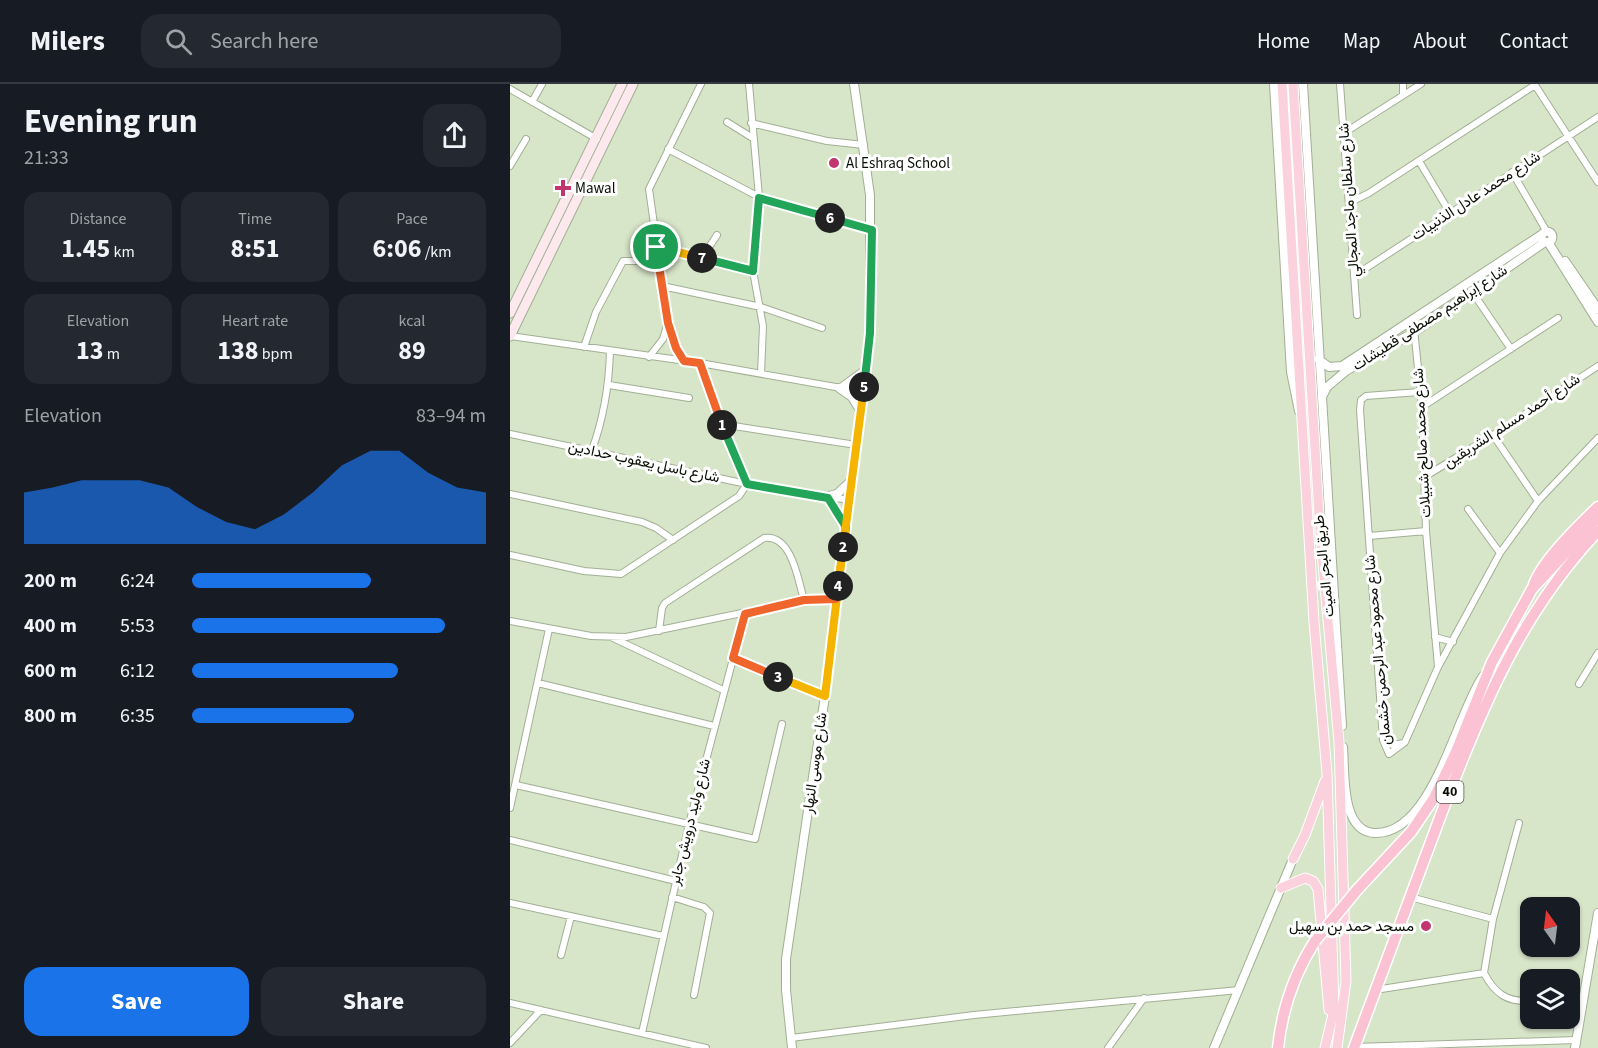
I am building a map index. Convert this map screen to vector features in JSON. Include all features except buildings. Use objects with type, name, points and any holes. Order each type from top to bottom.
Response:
[{"type":"highway","points":[[1532,589],[1534,579],[1598,507]]},
{"type":"highway","name":"40","points":[[1354,1048],[1464,754],[1515,642],[1572,552],[1598,519]]},
{"type":"highway","name":"40","points":[[1278,1048],[1293,980],[1315,941],[1356,890],[1411,832],[1434,798],[1455,754],[1492,662],[1532,589],[1598,531]]},
{"type":"main road","points":[[510,313],[622,84]]},
{"type":"main road","points":[[510,336],[633,84]]},
{"type":"main road","points":[[1282,84],[1314,622],[1328,773],[1334,1010],[1325,1048]]},
{"type":"main road","name":"طريق البحر الميت","points":[[1293,84],[1320,531],[1339,742],[1347,981],[1337,1048]]},
{"type":"main road","points":[[1293,860],[1305,835],[1328,773]]},
{"type":"main road","points":[[1329,867],[1343,878]]},
{"type":"main road","points":[[1281,888],[1305,878],[1315,883],[1320,894],[1329,1027]]},
{"type":"street","points":[[532,102],[542,84]]},
{"type":"street","points":[[684,361],[676,348],[668,323],[649,189],[701,84]]},
{"type":"street","points":[[749,84],[759,198],[753,271],[761,307],[764,344],[761,373]]},
{"type":"street","name":"شارع موسى النهار","points":[[792,1048],[786,990],[786,960],[825,696],[867,369],[872,230],[864,145],[854,84]]},
{"type":"street","points":[[1274,84],[1291,372],[1303,421]]},
{"type":"street","points":[[1303,84],[1318,359],[1347,803],[1355,822],[1371,832],[1379,833],[1397,827],[1413,814],[1439,772],[1472,692],[1492,662]]},
{"type":"street","name":"شارع سلطان ماجد المجالي","points":[[1341,84],[1358,315]]},
{"type":"street","points":[[1403,84],[1403,95]]},
{"type":"street","points":[[1344,134],[1421,84]]},
{"type":"street","points":[[1349,203],[1419,161],[1535,85],[1598,182]]},
{"type":"street","points":[[510,89],[597,139]]},
{"type":"street","name":"شارع محمد عادل الذنيبات","points":[[1354,276],[1598,117]]},
{"type":"street","points":[[727,122],[752,137]]},
{"type":"street","points":[[751,123],[827,141],[864,145]]},
{"type":"street","points":[[510,166],[526,139]]},
{"type":"street","points":[[668,149],[759,198],[872,230]]},
{"type":"street","points":[[1419,161],[1450,213]]},
{"type":"street","points":[[1512,172],[1547,238],[1598,309]]},
{"type":"street","points":[[702,258],[717,235]]},
{"type":"street","name":"شارع إبراهيم مصطفى قطيشات","points":[[1318,359],[1329,367],[1342,366],[1468,284],[1547,238]]},
{"type":"street","name":"شارع إبراهيم مصطفى قطيشات","points":[[1321,398],[1332,382],[1416,331],[1547,238]]},
{"type":"street","points":[[656,247],[753,271]]},
{"type":"street","points":[[584,347],[596,312],[623,261],[659,261]]},
{"type":"street","points":[[1468,284],[1511,349]]},
{"type":"street","points":[[662,286],[761,307],[822,328]]},
{"type":"street","points":[[1592,300],[1598,322]]},
{"type":"street","points":[[1422,407],[1558,318]]},
{"type":"street","name":"شارع محمد صالح شبيلات","points":[[1413,319],[1422,407],[1426,531],[1438,667]]},
{"type":"street","points":[[649,357],[663,339],[668,323]]},
{"type":"street","points":[[510,336],[700,363],[864,392]]},
{"type":"street","points":[[592,450],[602,422],[609,385],[610,351]]},
{"type":"street","points":[[510,555],[614,575],[631,569],[734,500],[747,484],[721,424],[700,363]]},
{"type":"street","name":"شارع أحمد مسلم الشريقين","points":[[1426,476],[1598,366]]},
{"type":"street","points":[[840,388],[867,369]]},
{"type":"street","points":[[609,385],[689,398]]},
{"type":"street","points":[[840,388],[852,397],[861,412]]},
{"type":"street","name":"شارع محمود عبد الرحمن خشمان","points":[[1419,392],[1366,396],[1361,400],[1360,410],[1383,740],[1392,745],[1405,742],[1438,667],[1500,553],[1538,501],[1598,438]]},
{"type":"street","points":[[721,424],[856,445]]},
{"type":"street","name":"شارع باسل يعقوب حدادين","points":[[510,434],[747,484],[849,500]]},
{"type":"street","points":[[1493,435],[1538,501]]},
{"type":"street","points":[[846,527],[827,497],[837,494],[852,480]]},
{"type":"street","points":[[510,494],[642,522],[656,528],[673,540]]},
{"type":"street","points":[[1468,509],[1500,553]]},
{"type":"street","name":"شارع محمد صالح شبيلات","points":[[1369,537],[1426,531]]},
{"type":"street","points":[[659,631],[662,609],[666,603],[764,538],[774,538],[786,547],[804,600]]},
{"type":"street","points":[[613,638],[745,614],[804,600],[836,599]]},
{"type":"street","name":"شارع وليد درويش جابر","points":[[642,1033],[689,824],[745,614]]},
{"type":"street","points":[[511,624],[613,638],[723,690]]},
{"type":"street","points":[[510,807],[549,628]]},
{"type":"street","points":[[1435,637],[1453,642]]},
{"type":"street","points":[[1579,684],[1598,653]]},
{"type":"street","points":[[733,658],[825,696]]},
{"type":"street","points":[[538,683],[714,726]]},
{"type":"street","points":[[516,785],[755,839],[782,724]]},
{"type":"street","points":[[1519,823],[1493,919],[1484,974],[1501,996],[1520,1002]]},
{"type":"street","points":[[510,840],[675,881]]},
{"type":"street","points":[[1214,1048],[1293,860]]},
{"type":"street","points":[[1409,896],[1493,919]]},
{"type":"street","points":[[672,897],[704,907],[710,913],[694,995]]},
{"type":"street","points":[[510,903],[663,936]]},
{"type":"street","points":[[1354,1048],[1576,1044],[1594,960],[1598,913]]},
{"type":"street","points":[[561,955],[571,916]]},
{"type":"street","points":[[1374,990],[1484,974]]},
{"type":"street","points":[[791,1038],[913,1022],[1239,990]]},
{"type":"street","points":[[1108,1048],[1144,998]]},
{"type":"street","points":[[510,1003],[706,1048]]},
{"type":"street","points":[[510,1043],[541,1010]]},
{"type":"place","name":"Al Eshraq School","points":[[834,163]]},
{"type":"place","name":"Mawal","points":[[563,188]]},
{"type":"place","name":"مسجد حمد بن سهيل","points":[[1426,926]]},
{"type":"route","points":[[656,247],[672,338],[684,361],[700,363],[721,424],[747,484],[828,498],[834,504],[838,511],[846,527],[825,696],[733,658],[745,614],[804,600],[836,599],[849,500],[856,445],[867,369],[872,286],[872,230],[759,198],[753,271],[656,247]]}]
